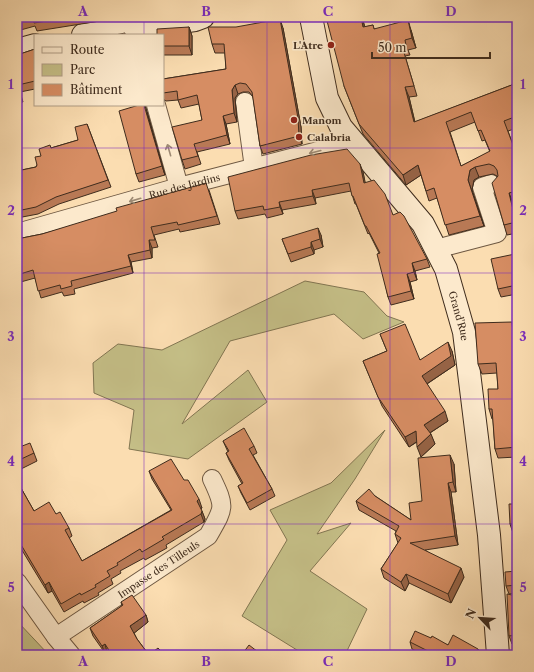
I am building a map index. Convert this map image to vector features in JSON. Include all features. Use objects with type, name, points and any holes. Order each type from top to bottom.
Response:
[{"type":"street","points":[[96,34],[136,31],[195,20],[203,17]]},
{"type":"street","name":"Grand'Rue","points":[[311,17],[327,98],[341,127],[423,224],[446,269],[464,332],[488,535],[498,655]]},
{"type":"street","points":[[17,50],[34,45]]},
{"type":"street","points":[[245,102],[254,168]]},
{"type":"street","points":[[156,106],[179,187]]},
{"type":"street","name":"Rue des Jardins","points":[[17,233],[179,187],[353,142]]},
{"type":"street","points":[[436,249],[498,233],[482,187],[491,184]]},
{"type":"street","name":"Impasse des Tilleuls","points":[[56,637],[208,536],[220,515],[223,500],[212,479]]},
{"type":"street","points":[[17,582],[56,637],[71,655]]},
{"type":"green space","points":[[305,281],[364,292],[387,316],[404,322],[363,339],[334,314],[230,341],[182,424],[248,370],[267,402],[188,459],[129,449],[134,410],[94,393],[93,363],[118,344],[162,350]]},
{"type":"green space","points":[[385,430],[355,479],[317,534],[351,523],[310,571],[367,609],[345,655],[305,655],[242,616],[287,540],[270,510],[331,483]]},
{"type":"green space","points":[[17,621],[49,655],[17,655]]},
{"type":"building","points":[[17,17],[33,17],[17,22]]},
{"type":"building","points":[[33,17],[71,17],[34,23]]},
{"type":"building","points":[[326,17],[361,17],[363,27],[373,25],[374,29],[408,20],[412,38],[405,40],[406,45],[402,46],[414,86],[405,87],[414,122],[517,83],[517,116],[504,121],[513,145],[517,143],[517,191],[509,193],[516,222],[504,225],[492,183],[498,176],[497,170],[494,166],[489,164],[475,167],[470,170],[468,180],[480,216],[445,225],[434,188],[426,191],[418,165],[403,175],[359,124],[344,86]],"holes":[[[471,112],[478,131],[481,130],[490,151],[461,166],[446,122]]]},
{"type":"building","points":[[280,19],[298,118],[299,136],[260,146],[252,92],[246,84],[240,83],[235,85],[232,90],[234,113],[223,116],[227,135],[194,144],[198,156],[182,160],[172,127],[202,120],[197,95],[178,100],[177,91],[164,93],[164,79],[226,69],[224,44],[212,44],[208,27],[236,27]]},
{"type":"building","points":[[189,27],[189,46],[164,46],[164,34],[157,34],[157,29]]},
{"type":"building","points":[[34,49],[34,81],[18,85],[20,94],[17,95],[17,55]]},
{"type":"building","points":[[136,106],[144,106],[162,166],[136,174],[119,111]]},
{"type":"building","points":[[87,124],[108,180],[56,197],[36,207],[17,211],[17,171],[36,167],[35,157],[41,156],[39,149],[50,145],[51,148],[78,140],[75,127]]},
{"type":"building","points":[[347,149],[360,164],[364,183],[374,180],[385,194],[393,215],[400,212],[404,216],[427,259],[412,263],[414,272],[407,274],[411,291],[388,297],[377,254],[380,253],[365,226],[352,196],[349,183],[312,190],[313,196],[279,202],[280,207],[264,210],[263,206],[235,211],[228,177],[311,155]]},
{"type":"building","points":[[206,183],[217,216],[178,225],[177,222],[151,227],[155,240],[149,240],[150,250],[128,255],[131,266],[71,281],[72,286],[61,289],[60,285],[38,291],[33,270],[17,275],[17,239],[42,234],[117,211],[116,208]]},
{"type":"building","points":[[318,228],[320,239],[311,242],[311,247],[288,254],[282,239]]},
{"type":"building","points":[[515,254],[517,262],[517,285],[498,289],[491,259]]},
{"type":"building","points":[[512,322],[514,344],[517,344],[517,399],[515,399],[517,447],[495,449],[492,409],[489,409],[488,389],[498,389],[496,363],[478,364],[475,323]]},
{"type":"building","points":[[405,324],[420,360],[448,342],[451,356],[422,376],[445,411],[424,425],[431,434],[417,447],[416,431],[405,437],[378,397],[363,361],[387,351],[380,334]]},
{"type":"building","points":[[244,428],[254,446],[249,449],[272,489],[247,503],[238,486],[243,483],[226,453],[229,451],[223,441]]},
{"type":"building","points":[[30,443],[34,453],[17,461],[17,448]]},
{"type":"building","points":[[450,455],[453,482],[448,483],[455,536],[410,543],[461,568],[448,594],[406,574],[401,582],[381,569],[401,538],[395,534],[399,526],[356,501],[369,489],[375,496],[411,520],[409,503],[422,501],[418,458]]},
{"type":"building","points":[[171,459],[184,480],[188,480],[199,499],[197,501],[202,511],[201,514],[162,537],[164,539],[142,552],[140,549],[117,563],[118,565],[107,571],[110,576],[95,585],[96,587],[81,595],[80,593],[61,604],[49,582],[45,585],[17,538],[17,481],[34,511],[49,502],[56,514],[60,512],[69,528],[65,530],[82,561],[172,510],[149,471]]},
{"type":"building","points":[[516,461],[517,461],[517,483]]},
{"type":"building","points":[[509,504],[517,504],[517,571],[516,524],[510,524]]},
{"type":"building","points":[[517,571],[517,585],[506,586],[505,572]]},
{"type":"building","points":[[507,594],[517,596],[517,653],[516,635],[509,636]]},
{"type":"building","points":[[132,595],[146,615],[130,626],[137,639],[149,655],[112,655],[105,644],[102,646],[90,628],[123,605],[121,602]]},
{"type":"building","points":[[415,631],[431,638],[432,636],[448,645],[453,635],[478,649],[476,655],[434,655],[410,642]]},
{"type":"building","points":[[249,645],[262,655],[245,655],[243,653]]},
{"type":"building","points":[[158,648],[165,655],[149,655]]},
{"type":"place","name":"L'Atre","points":[[331,45]]},
{"type":"place","name":"Manom","points":[[294,120]]},
{"type":"place","name":"Calabria","points":[[299,137]]}]
